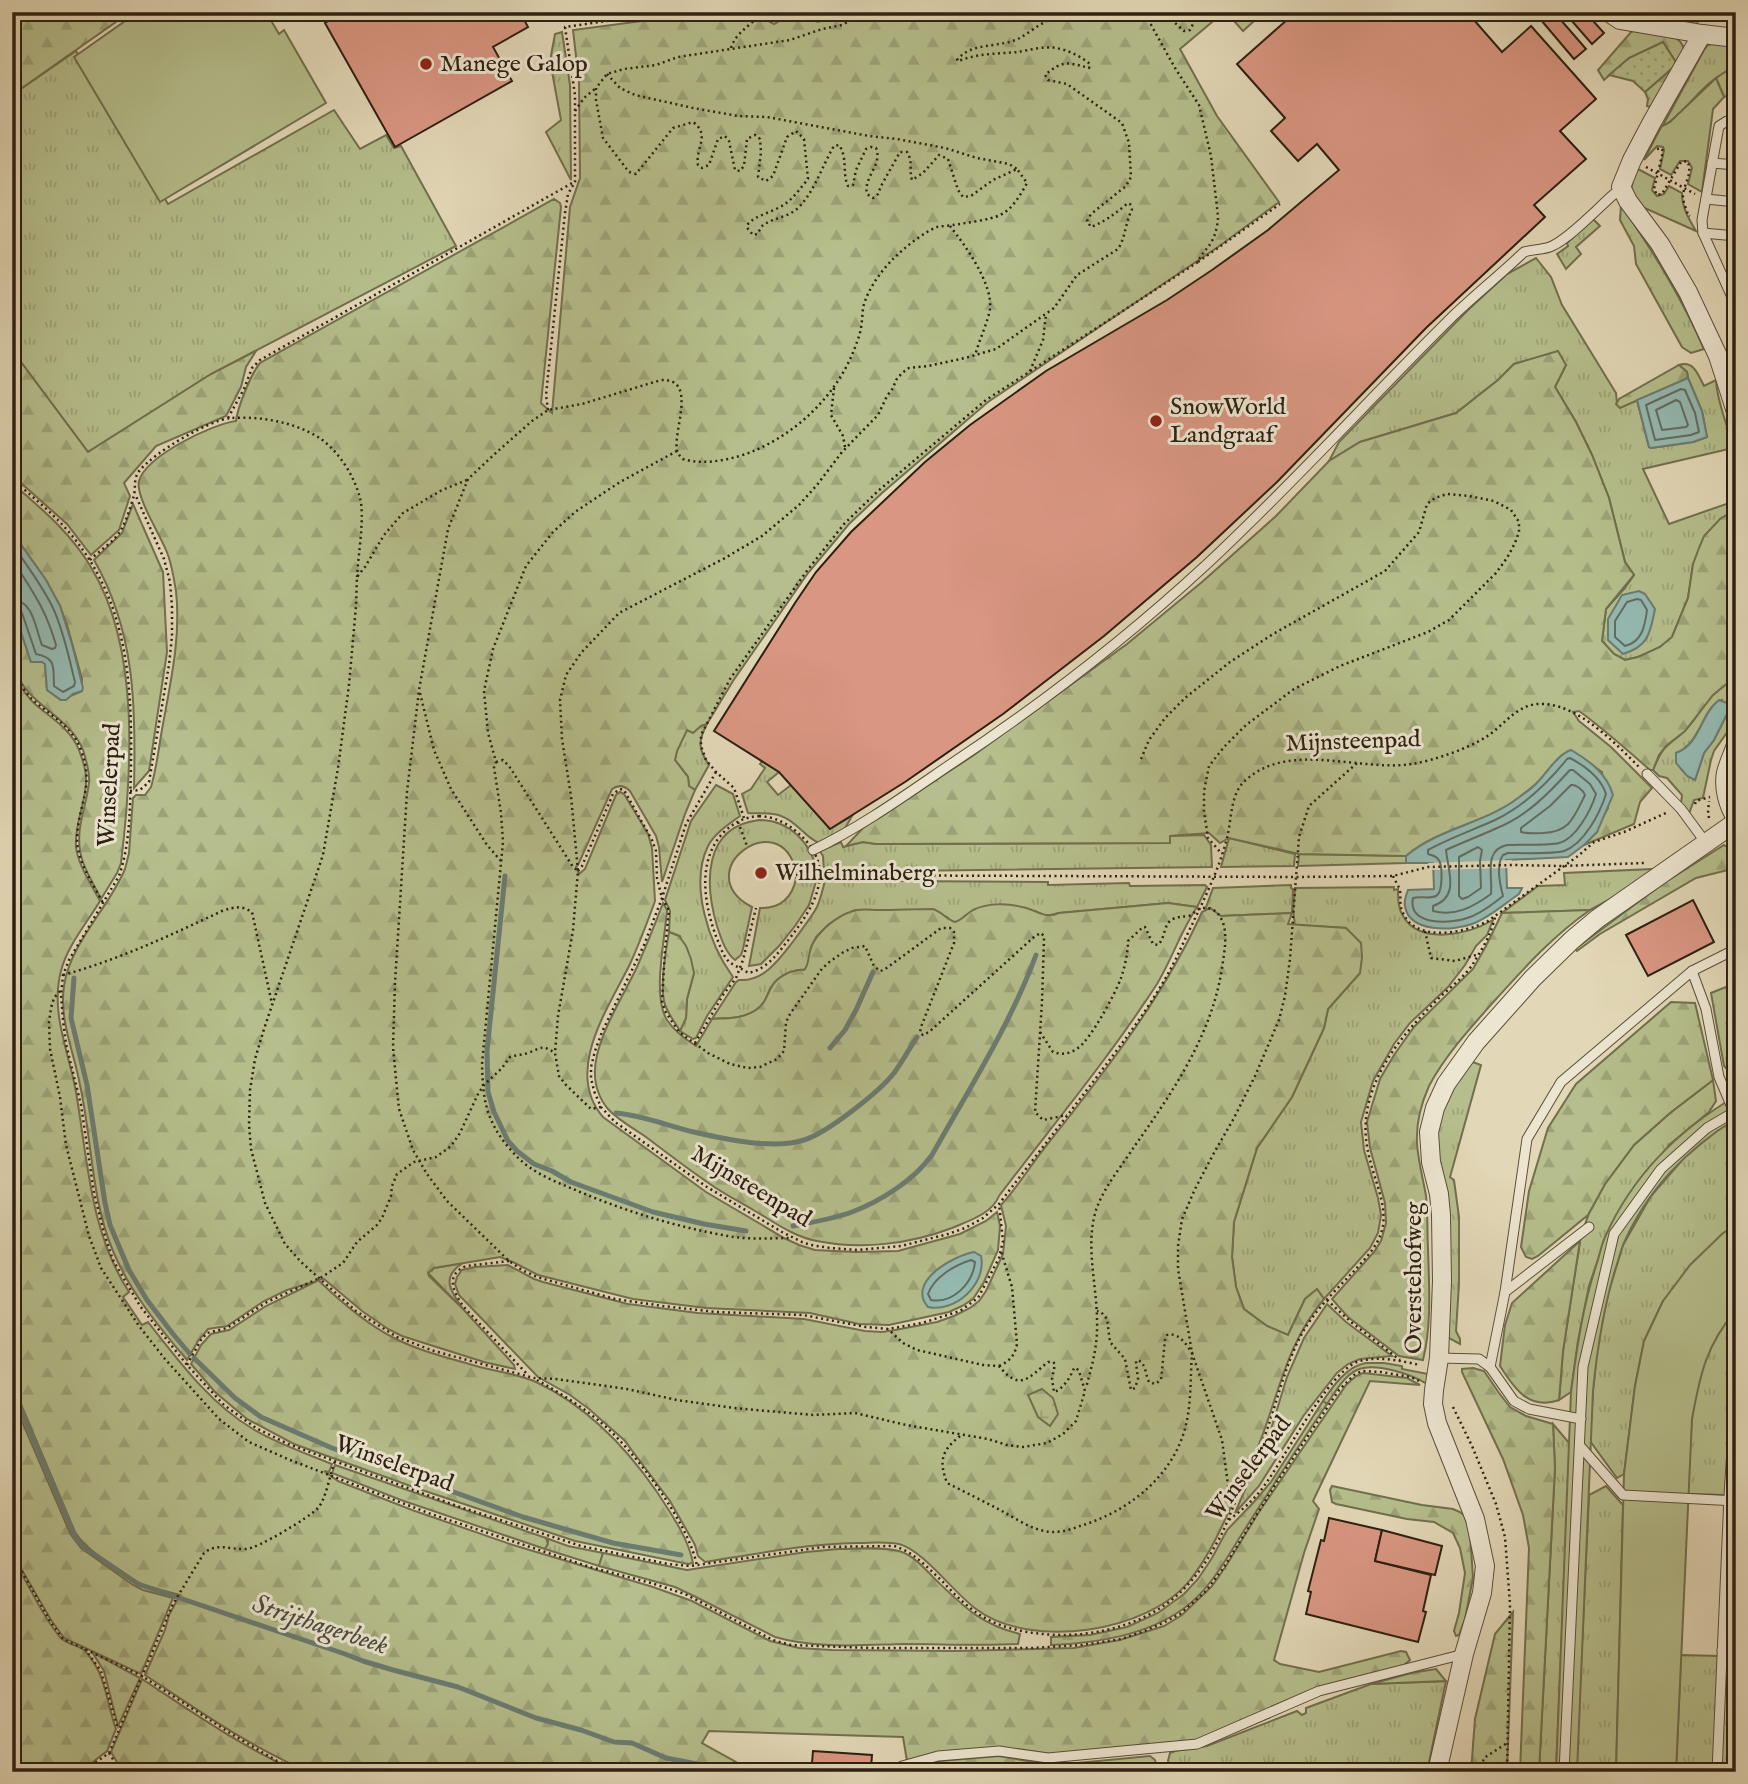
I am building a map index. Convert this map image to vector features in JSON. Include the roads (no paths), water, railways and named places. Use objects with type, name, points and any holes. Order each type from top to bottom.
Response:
[{"type":"street","points":[[1608,12],[1620,20],[1702,34],[1732,32]]},
{"type":"street","points":[[1702,34],[1632,160],[1621,187],[1660,244],[1688,292],[1718,356],[1736,412]]},
{"type":"street","points":[[1736,745],[1726,774],[1731,810],[1736,820]]},
{"type":"street","name":"Overstehofweg","points":[[1437,1772],[1464,1654],[1482,1593],[1485,1566],[1475,1519],[1437,1423],[1433,1404],[1434,1390],[1429,1361],[1443,1281],[1439,1194],[1429,1132],[1435,1108],[1446,1084],[1484,1033],[1532,978],[1597,919],[1736,820]]},
{"type":"lane","points":[[764,12],[782,12]]},
{"type":"lane","points":[[1736,123],[1727,121],[1719,126],[1702,220],[1703,233],[1736,306]]},
{"type":"lane","points":[[1712,163],[1736,166]]},
{"type":"lane","points":[[813,850],[854,828],[972,750],[1113,644],[1206,565],[1321,453],[1455,315],[1514,261],[1524,253],[1562,241],[1614,194],[1623,192]]},
{"type":"lane","points":[[1704,198],[1736,202]]},
{"type":"lane","points":[[1703,233],[1736,236]]},
{"type":"lane","points":[[1722,276],[1736,277]]},
{"type":"lane","points":[[1647,774],[1681,809],[1706,843]]},
{"type":"lane","points":[[1490,1367],[1505,1292],[1527,1139],[1561,1082],[1692,971],[1736,949]]},
{"type":"lane","points":[[1564,1772],[1583,1367],[1614,1234],[1661,1169],[1707,1128],[1735,1111],[1719,1077],[1706,1009],[1692,971]]},
{"type":"lane","points":[[1505,1292],[1588,1227]]},
{"type":"lane","points":[[1429,1361],[1479,1359],[1490,1367],[1514,1401],[1529,1409],[1581,1419]]},
{"type":"lane","points":[[1717,1772],[1732,1501],[1732,1449],[1736,1437]]},
{"type":"lane","points":[[1580,1446],[1623,1495],[1732,1501]]},
{"type":"lane","points":[[1722,1650],[1736,1651]]},
{"type":"lane","points":[[893,1772],[902,1766],[938,1756],[999,1751],[1048,1758],[1197,1744],[1319,1691],[1464,1654]]},
{"type":"water","points":[[1688,378],[1702,411],[1707,437],[1693,442],[1649,447],[1637,400]]},
{"type":"water","points":[[12,532],[46,580],[60,606],[83,688],[66,700],[61,700],[47,690],[45,664],[31,662],[12,605]]},
{"type":"water","points":[[1639,591],[1645,594],[1655,609],[1652,625],[1643,643],[1623,654],[1608,640],[1608,619],[1622,595]]},
{"type":"water","points":[[1719,700],[1727,703],[1728,712],[1704,753],[1695,780],[1687,776],[1676,763],[1676,753],[1695,737],[1708,713]]},
{"type":"water","points":[[1571,750],[1597,769],[1607,781],[1613,795],[1597,832],[1568,857],[1506,860],[1507,888],[1522,888],[1519,894],[1478,921],[1454,928],[1433,928],[1414,921],[1405,906],[1408,890],[1434,889],[1433,863],[1406,863],[1406,856],[1432,839],[1488,816],[1514,801],[1536,784],[1561,756]]},
{"type":"water","points":[[974,1252],[981,1256],[982,1266],[974,1286],[949,1306],[928,1307],[923,1298],[923,1288],[927,1280],[944,1265]]},
{"type":"waterway","points":[[505,876],[487,1051],[488,1092],[508,1141],[534,1164],[571,1182],[653,1212],[746,1231]]},
{"type":"waterway","points":[[793,1226],[838,1217],[863,1207],[896,1189],[925,1164],[1001,1032],[1036,955]]},
{"type":"waterway","points":[[830,1048],[845,1030],[873,972]]},
{"type":"waterway","points":[[74,978],[71,1018],[87,1085],[110,1225],[129,1270],[147,1300],[190,1354]]},
{"type":"waterway","points":[[616,1113],[706,1135],[749,1142],[778,1144],[804,1140],[839,1121],[877,1090],[894,1073],[917,1037]]},
{"type":"waterway","points":[[194,1358],[235,1398],[261,1417],[332,1448],[523,1517],[613,1543],[681,1555]]},
{"type":"waterway","name":"Strijthagerbeek","points":[[12,1389],[76,1539],[138,1584],[363,1661],[458,1687],[536,1718],[614,1742],[632,1743],[666,1758],[697,1764],[718,1772]]},
{"type":"place","name":"Manege Galop","points":[[426,64]]},
{"type":"place","name":"SnowWorld Landgraaf","points":[[1156,421]]},
{"type":"place","name":"Wilhelminaberg","points":[[761,873]]}]
